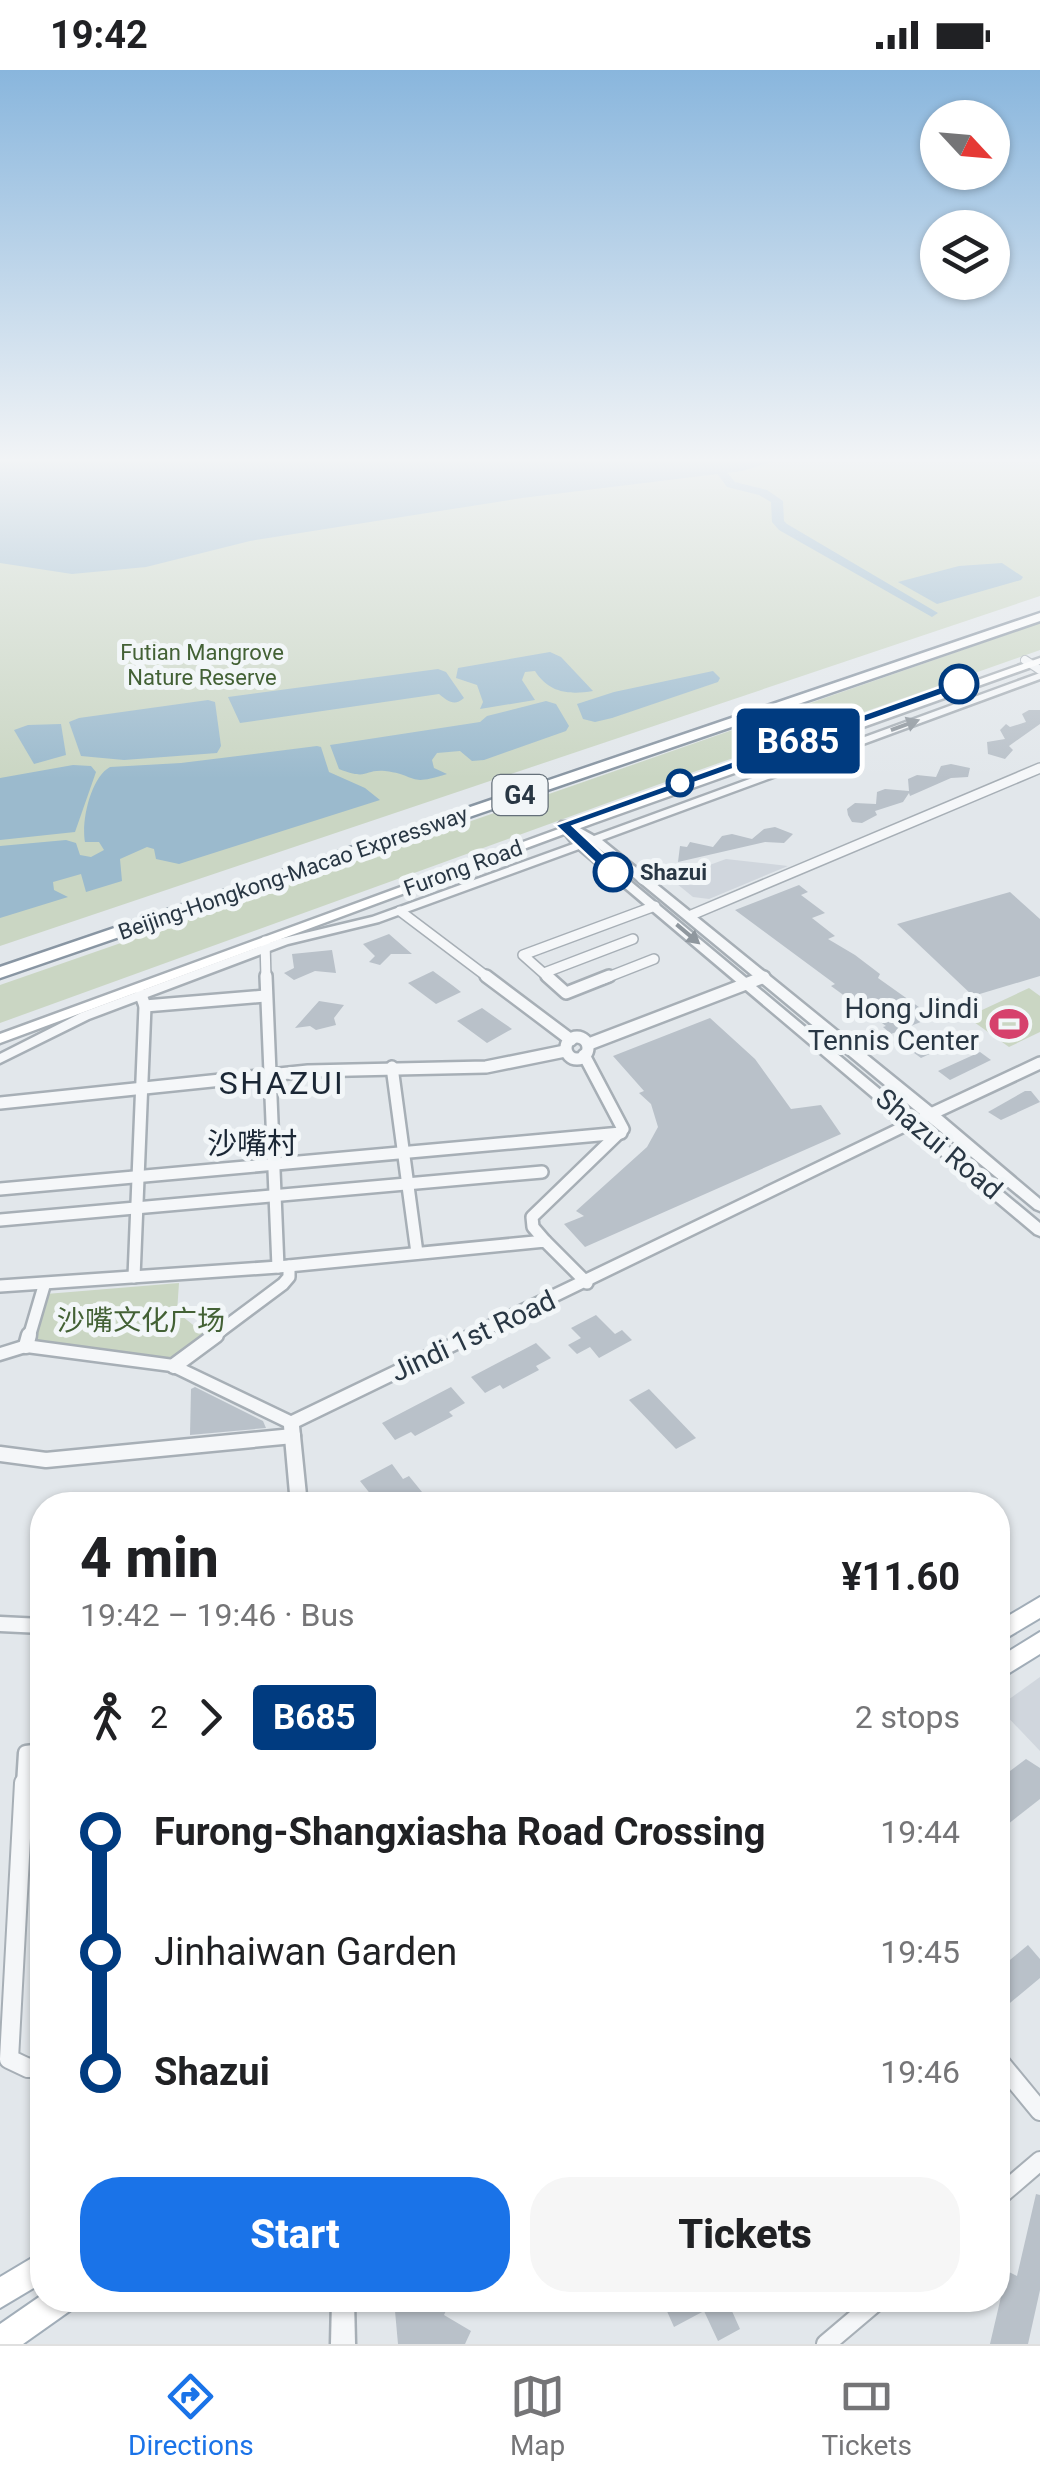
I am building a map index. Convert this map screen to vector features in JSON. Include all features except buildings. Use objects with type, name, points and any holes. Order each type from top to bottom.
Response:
[{"type":"highway","name":"Beijing-Hongkong-Macao Expressway","points":[[0,960],[1040,607]]},
{"type":"highway","name":"Beijing-Hongkong-Macao Expressway","points":[[0,973],[1040,617]]},
{"type":"main road","name":"Furong Road","points":[[0,1039],[265,945],[566,827],[1036,664]]},
{"type":"main road","name":"Furong Road","points":[[0,1031],[566,827],[1036,664]]},
{"type":"main road","points":[[585,838],[586,827],[594,820]]},
{"type":"main road","points":[[60,1017],[84,1016],[103,1001]]},
{"type":"main road","points":[[1010,1626],[1040,1606]]},
{"type":"main road","points":[[1010,1662],[1040,1642]]},
{"type":"main road","points":[[0,2294],[30,2274]]},
{"type":"main road","points":[[0,2342],[44,2312]]},
{"type":"street","points":[[0,1059],[84,1016],[143,1001],[265,945],[400,910],[585,838],[827,753],[1036,664]]},
{"type":"street","points":[[786,751],[827,753]]},
{"type":"street","points":[[689,916],[1040,768]]},
{"type":"street","name":"Shazui Road","points":[[566,827],[585,838],[654,906],[1040,1230]]},
{"type":"street","points":[[554,852],[605,856],[608,840],[616,829]]},
{"type":"street","name":"Shazui Road","points":[[605,856],[689,916],[1040,1206]]},
{"type":"street","points":[[654,906],[524,955],[566,993],[654,958]]},
{"type":"street","points":[[400,910],[568,1046],[586,1050],[764,977]]},
{"type":"street","points":[[544,973],[633,939]]},
{"type":"street","points":[[174,1366],[289,1278],[274,1197],[265,945]]},
{"type":"street","points":[[143,1001],[265,996]]},
{"type":"street","points":[[134,1276],[143,1001]]},
{"type":"street","points":[[0,1103],[392,1067],[503,1068],[538,1062],[568,1046]]},
{"type":"street","points":[[586,1050],[621,1124],[621,1133],[532,1217],[533,1227],[545,1242],[587,1283]]},
{"type":"street","points":[[931,1114],[1040,1063]]},
{"type":"street","points":[[392,1067],[418,1254]]},
{"type":"street","name":"Jindi 1st Road","points":[[292,1430],[931,1114]]},
{"type":"street","points":[[0,1189],[621,1133]]},
{"type":"street","points":[[0,1220],[542,1172]]},
{"type":"street","points":[[0,1286],[284,1267],[545,1242]]},
{"type":"street","points":[[26,1346],[44,1286]]},
{"type":"street","points":[[0,1354],[26,1346],[174,1366],[292,1430]]},
{"type":"street","points":[[0,1454],[46,1460],[292,1430]]},
{"type":"street","points":[[292,1430],[298,1492]]},
{"type":"street","points":[[0,1624],[30,1625]]},
{"type":"street","points":[[30,1752],[26,1753],[9,2060],[30,2068]]},
{"type":"street","points":[[1010,2075],[1040,2111]]},
{"type":"street","points":[[1010,2187],[1040,2161]]},
{"type":"street","points":[[343,2312],[343,2344]]},
{"type":"street","points":[[826,2344],[864,2312]]},
{"type":"shaded area","points":[[726,859],[788,866],[709,899],[693,897],[671,879]]},
{"type":"shaded area","points":[[1040,1677],[1040,1751],[1010,1720],[1010,1698]]},
{"type":"green space","name":"Futian Mangrove Nature Reserve","points":[[0,567],[1040,567],[1040,596],[0,946]]},
{"type":"green space","points":[[1040,623],[1040,650],[0,1023],[0,985]]},
{"type":"green space","name":"Hong Jindi Tennis Center","points":[[1029,988],[1040,996],[1040,1032],[1009,1047],[967,1017]]},
{"type":"green space","name":"沙嘴文化广场","points":[[179,1283],[177,1312],[208,1337],[176,1361],[39,1343],[33,1338],[46,1294]]},
{"type":"water","points":[[27,567],[145,567],[72,574]]},
{"type":"water","points":[[955,567],[1008,567],[1023,577],[937,604],[898,582]]},
{"type":"water","points":[[550,652],[561,657],[593,691],[560,691],[535,671],[525,672],[522,680],[535,700],[480,709],[483,702],[477,685],[456,678],[458,668]]},
{"type":"water","points":[[438,669],[446,672],[464,698],[454,703],[439,694],[240,723],[228,697]]},
{"type":"water","points":[[713,671],[720,678],[718,682],[612,718],[595,722],[583,719],[577,704],[614,692]]},
{"type":"water","points":[[546,701],[556,704],[569,726],[566,731],[484,760],[472,761],[460,751],[437,753],[432,760],[434,768],[447,774],[434,778],[418,780],[385,771],[361,774],[339,769],[330,745],[480,722],[487,716]]},
{"type":"water","points":[[215,702],[221,746],[217,753],[124,760],[81,756],[69,722],[79,718]]},
{"type":"water","points":[[61,724],[66,755],[34,764],[14,730],[28,725]]},
{"type":"water","points":[[321,747],[329,772],[365,788],[380,800],[179,864],[156,859],[154,849],[147,847],[120,859],[122,881],[86,892],[81,874],[53,882],[54,890],[68,897],[0,918],[0,846],[66,840],[76,843],[80,855],[91,857],[104,850],[99,842],[85,842],[85,823],[93,790],[110,767],[181,763]]},
{"type":"water","points":[[73,765],[91,766],[96,772],[75,832],[0,840],[0,778]]},
{"type":"waterway","points":[[853,567],[932,613]]},
{"type":"bus line","name":"B685","points":[[613,872],[563,825],[959,684]]},
{"type":"place","name":"Shazui","points":[[613,872]]},
{"type":"place","name":"Hong Jindi Tennis Center","points":[[1009,1024]]},
{"type":"district","name":"SHAZUI","points":[[282,1083]]},
{"type":"district","name":"沙嘴村","points":[[252,1143]]}]
